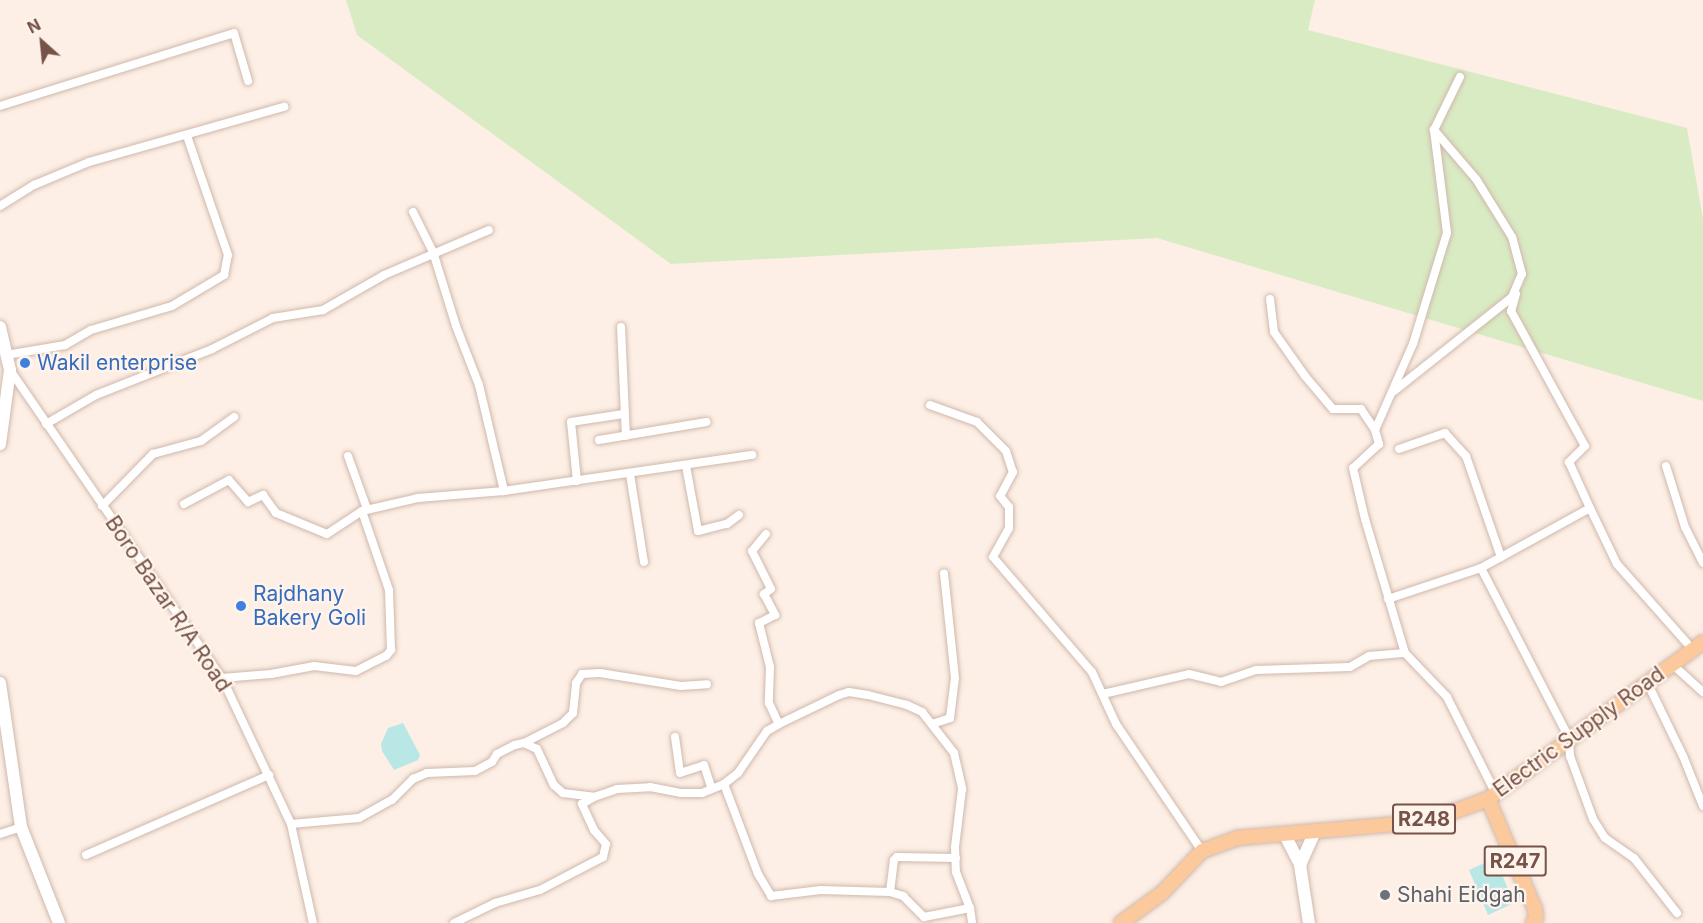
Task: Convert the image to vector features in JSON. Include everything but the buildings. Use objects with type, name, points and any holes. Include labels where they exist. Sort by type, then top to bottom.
[{"type":"main road","points":[[0,327],[10,370],[0,444]]},
{"type":"main road","name":"Electric Supply Road","points":[[1121,923],[1162,894],[1202,851],[1237,838],[1285,836],[1398,824],[1447,814],[1492,796],[1698,646]]},
{"type":"main road","points":[[0,683],[21,827],[59,923]]},
{"type":"main road","name":"R247","points":[[1492,796],[1538,921]]},
{"type":"main road","points":[[1300,865],[1314,832]]},
{"type":"main road","points":[[1285,836],[1300,865],[1309,923]]},
{"type":"street","points":[[0,106],[234,33],[248,81]]},
{"type":"street","points":[[1375,430],[1413,344],[1447,233],[1434,130],[1460,77]]},
{"type":"street","points":[[0,206],[34,184],[89,162],[188,136],[284,107]]},
{"type":"street","points":[[1434,130],[1476,179],[1512,237],[1522,274],[1511,311],[1585,446],[1569,462],[1617,564],[1698,646]]},
{"type":"street","points":[[6,355],[65,345],[91,330],[172,306],[224,275],[228,255],[188,136]]},
{"type":"street","points":[[413,212],[433,252],[456,326],[479,385],[504,491]]},
{"type":"street","points":[[46,424],[96,395],[212,349],[273,318],[323,310],[433,252],[489,230]]},
{"type":"street","points":[[1391,394],[1512,297],[1522,274]]},
{"type":"street","points":[[1270,299],[1274,332],[1305,376],[1333,409],[1361,409],[1375,430],[1379,444],[1353,468],[1405,653],[1447,697],[1492,796]]},
{"type":"street","points":[[621,327],[623,414],[626,436]]},
{"type":"street","name":"Boro Bazar R/A Road","points":[[10,370],[222,678],[291,824],[312,923]]},
{"type":"street","points":[[930,405],[977,422],[1006,451],[1013,472],[1000,496],[1009,507],[1009,528],[993,557],[1092,672],[1116,724],[1202,851]]},
{"type":"street","points":[[577,481],[571,422],[623,414]]},
{"type":"street","points":[[102,506],[153,454],[201,441],[234,417]]},
{"type":"street","points":[[599,440],[707,422]]},
{"type":"street","points":[[1400,449],[1445,433],[1466,456],[1501,556]]},
{"type":"street","points":[[686,466],[693,462],[752,455]]},
{"type":"street","points":[[222,678],[271,675],[314,666],[356,672],[391,651],[389,590],[348,456]]},
{"type":"street","points":[[184,504],[229,480],[248,502],[263,495],[276,513],[327,534],[364,510],[418,498],[504,491],[630,474],[683,463],[689,473],[698,531],[728,524],[739,515]]},
{"type":"street","points":[[1666,466],[1684,527],[1703,562]]},
{"type":"street","points":[[630,474],[644,562]]},
{"type":"street","points":[[1388,599],[1481,568],[1590,508]]},
{"type":"street","points":[[766,534],[752,551],[771,589],[764,594],[775,615],[759,623],[770,667],[769,703],[779,724]]},
{"type":"street","points":[[1481,568],[1569,738],[1570,756],[1593,819],[1605,838],[1634,858],[1677,913]]},
{"type":"street","points":[[932,724],[950,718],[955,678],[944,574]]},
{"type":"street","points":[[1103,694],[1189,674],[1221,682],[1256,670],[1350,667],[1369,656],[1405,653]]},
{"type":"street","points":[[1672,664],[1703,692]]},
{"type":"street","points":[[291,824],[359,818],[392,800],[413,779],[427,773],[475,771],[492,762],[497,754],[563,723],[573,713],[576,682],[582,674],[600,673],[681,686],[707,684]]},
{"type":"street","points":[[1647,682],[1683,756],[1703,806]]},
{"type":"street","points":[[454,923],[495,903],[540,890],[603,857],[606,844],[594,830],[582,804],[594,796],[617,789],[650,787],[681,793],[702,793],[712,789],[724,784],[738,773],[767,731],[849,692],[907,705],[922,712],[954,753],[962,789],[956,872],[970,908],[972,923]]},
{"type":"street","points":[[675,737],[680,772],[704,765],[712,789]]},
{"type":"street","points":[[524,743],[537,749],[554,785],[563,793],[594,796]]},
{"type":"street","points":[[86,855],[269,775]]},
{"type":"street","points":[[724,784],[758,874],[771,896],[821,890],[890,892],[903,896],[924,917],[970,908]]},
{"type":"street","points":[[0,834],[21,827]]},
{"type":"street","points":[[890,892],[894,860],[897,857],[956,858]]},
{"type":"green space","points":[[346,0],[1315,0],[1308,30],[1687,128],[1703,219],[1703,401],[1157,238],[671,264],[357,35]]},
{"type":"water","points":[[403,723],[420,755],[418,760],[394,770],[382,751],[381,744],[388,728]]},
{"type":"water","points":[[1495,858],[1514,903],[1488,915],[1469,870]]},
{"type":"place","name":"Wakil enterprise","points":[[25,363]]},
{"type":"place","name":"Rajdhany Bakery Goli","points":[[241,606]]},
{"type":"place","name":"Shahi Eidgah","points":[[1385,895]]}]
